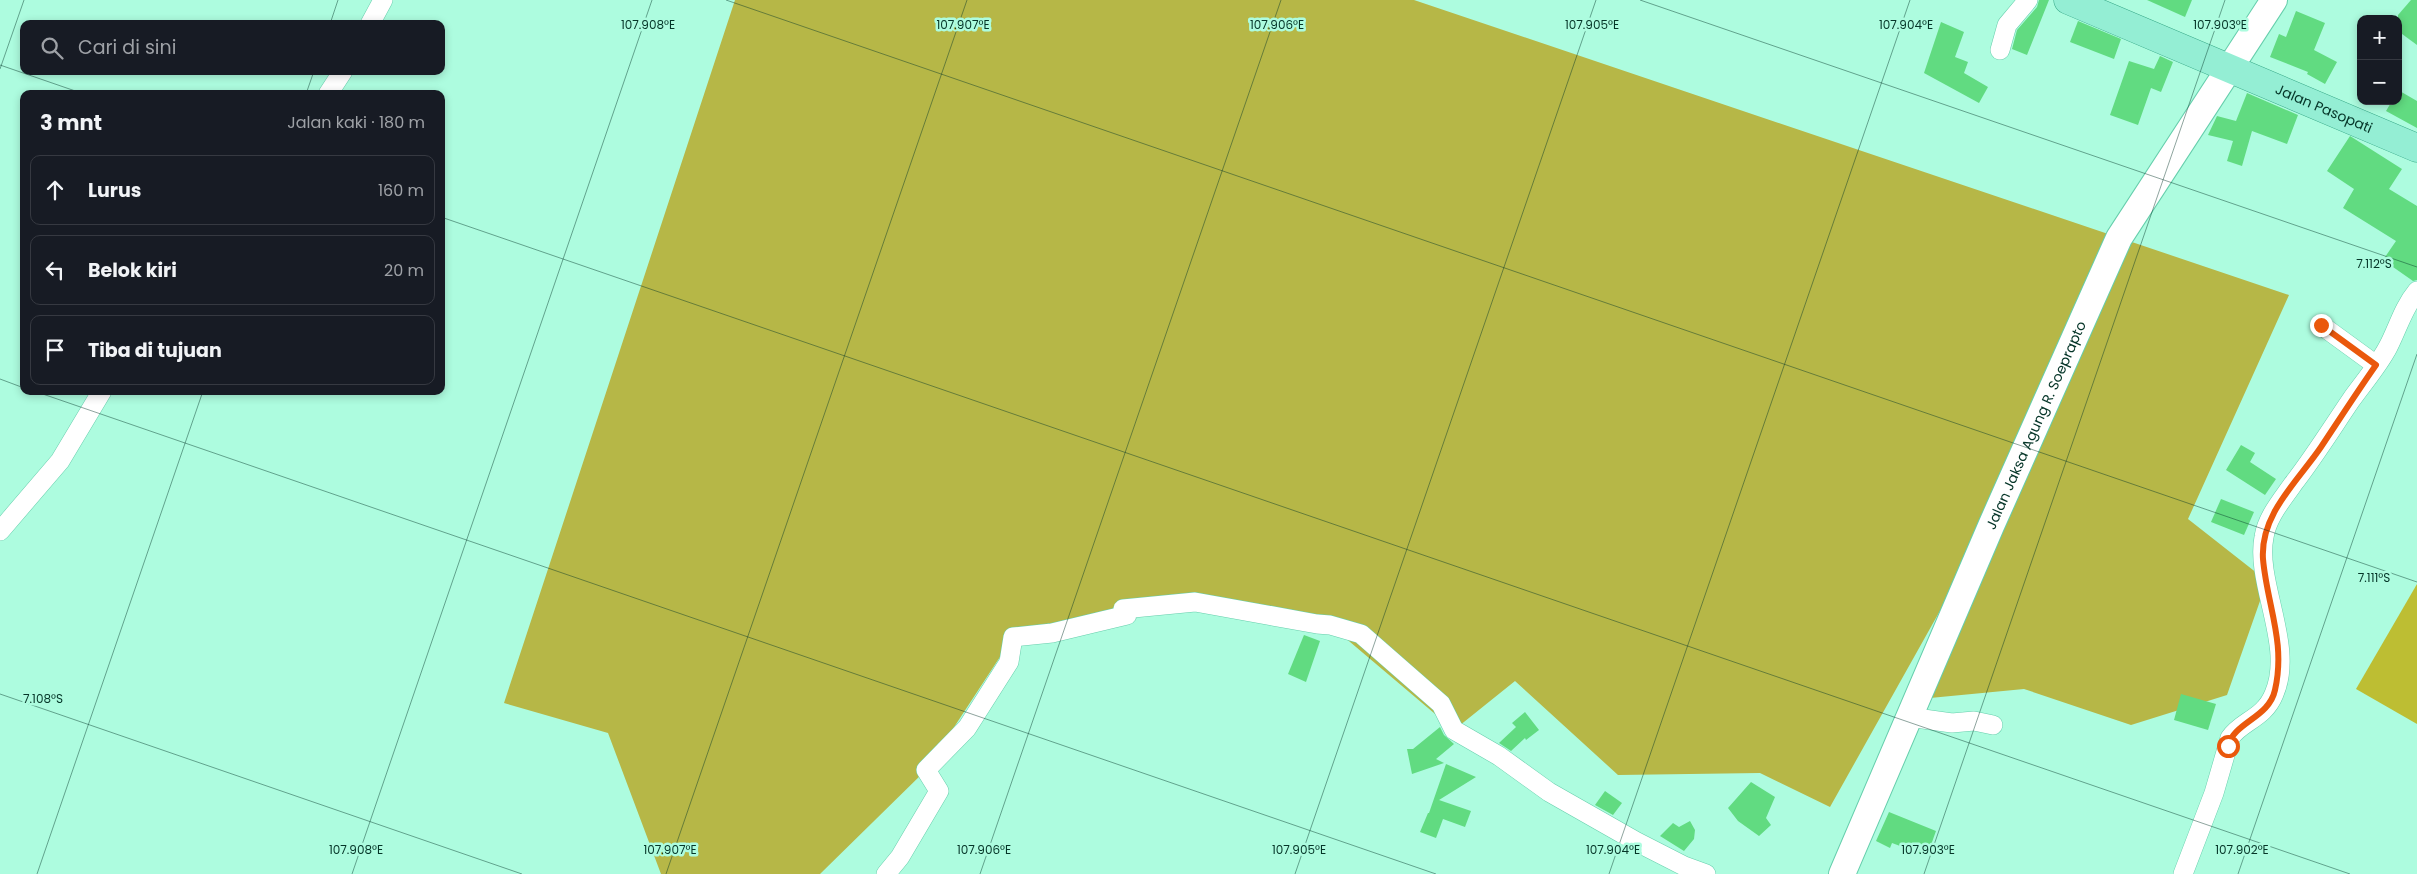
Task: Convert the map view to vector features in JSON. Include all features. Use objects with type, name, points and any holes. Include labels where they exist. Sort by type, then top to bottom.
[{"type":"main road","name":"Jalan Pasopati","points":[[2068,0],[2417,148]]},
{"type":"street","points":[[372,20],[383,0]]},
{"type":"street","points":[[2000,50],[2007,25],[2028,0]]},
{"type":"street","name":"Jalan Jaksa Agung R. Soeprapto","points":[[1842,874],[1991,526],[2119,238],[2274,0]]},
{"type":"street","points":[[331,90],[340,75]]},
{"type":"street","points":[[2183,874],[2214,793],[2230,738],[2263,712],[2275,693],[2279,672],[2279,641],[2263,559],[2264,536],[2277,506],[2320,448],[2388,348],[2406,304],[2417,291]]},
{"type":"street","points":[[2321,325],[2376,365]]},
{"type":"street","points":[[0,531],[60,460],[100,395]]},
{"type":"street","points":[[886,874],[900,858],[939,791],[926,770],[967,728],[1009,662],[1014,637],[1052,633],[1127,615],[1123,609],[1195,602],[1330,625],[1361,634],[1441,704],[1454,730],[1499,756],[1519,772],[1590,817],[1684,866],[1706,874]]},
{"type":"street","points":[[1909,717],[1952,723],[1974,721],[1993,725]]},
{"type":"shaded area","points":[[735,0],[1414,0],[2289,295],[2188,519],[2267,581],[2227,695],[2131,725],[2024,689],[1930,698],[1983,534],[1830,807],[1760,773],[1618,775],[1515,681],[1454,730],[1330,625],[1195,602],[1013,637],[926,770],[820,874],[661,874],[608,733],[504,703]]},
{"type":"shaded area","points":[[2417,584],[2417,724],[2356,689]]},
{"type":"building","points":[[2039,0],[2049,0],[2027,55],[2012,49],[2017,30],[2037,7]]},
{"type":"building","points":[[2147,0],[2192,0],[2185,17]]},
{"type":"building","points":[[2411,0],[2417,0],[2417,45],[2402,34],[2402,15],[2398,15]]},
{"type":"building","points":[[2296,11],[2325,23],[2314,50],[2337,62],[2325,84],[2307,74],[2308,72],[2270,57],[2279,34],[2286,37]]},
{"type":"building","points":[[2078,21],[2121,39],[2114,59],[2070,42]]},
{"type":"building","points":[[1941,22],[1964,32],[1955,57],[1968,62],[1964,73],[1988,87],[1979,103],[1924,73]]},
{"type":"building","points":[[2160,56],[2173,62],[2161,92],[2151,88],[2138,125],[2110,115],[2129,61],[2154,69]]},
{"type":"building","points":[[2402,92],[2417,101],[2417,128],[2386,111],[2390,105],[2402,105]]},
{"type":"building","points":[[2247,93],[2298,115],[2287,144],[2252,131],[2242,166],[2227,161],[2233,141],[2208,135],[2217,116],[2236,121]]},
{"type":"building","points":[[2350,136],[2402,169],[2389,189],[2417,206],[2417,280],[2413,281],[2383,260],[2396,241],[2343,208],[2354,189],[2327,171]]},
{"type":"building","points":[[2241,445],[2255,453],[2250,462],[2276,479],[2265,495],[2226,470]]},
{"type":"building","points":[[2221,499],[2254,512],[2244,535],[2211,522]]},
{"type":"building","points":[[1304,635],[1320,641],[1306,682],[1288,674]]},
{"type":"building","points":[[2181,694],[2216,704],[2208,730],[2174,720]]},
{"type":"building","points":[[1525,712],[1539,730],[1526,740],[1525,738],[1511,751],[1499,743],[1516,727],[1512,723]]},
{"type":"building","points":[[1440,727],[1444,735],[1454,744],[1436,759],[1444,763],[1412,774],[1407,749],[1413,749]]},
{"type":"building","points":[[1446,764],[1476,777],[1439,800],[1471,811],[1465,827],[1443,819],[1436,838],[1420,832],[1429,813]]},
{"type":"building","points":[[1751,782],[1775,797],[1766,818],[1771,825],[1759,836],[1738,821],[1728,808]]},
{"type":"building","points":[[1605,791],[1622,803],[1613,815],[1595,805]]},
{"type":"building","points":[[1889,812],[1936,831],[1927,856],[1892,843],[1890,848],[1876,841]]},
{"type":"building","points":[[1690,821],[1695,830],[1694,839],[1684,851],[1660,836],[1673,823],[1679,827]]},
{"type":"route","points":[[2228,746],[2230,738],[2234,733],[2263,712],[2275,693],[2279,672],[2279,641],[2263,559],[2264,536],[2277,506],[2320,448],[2376,365],[2321,325]]}]
